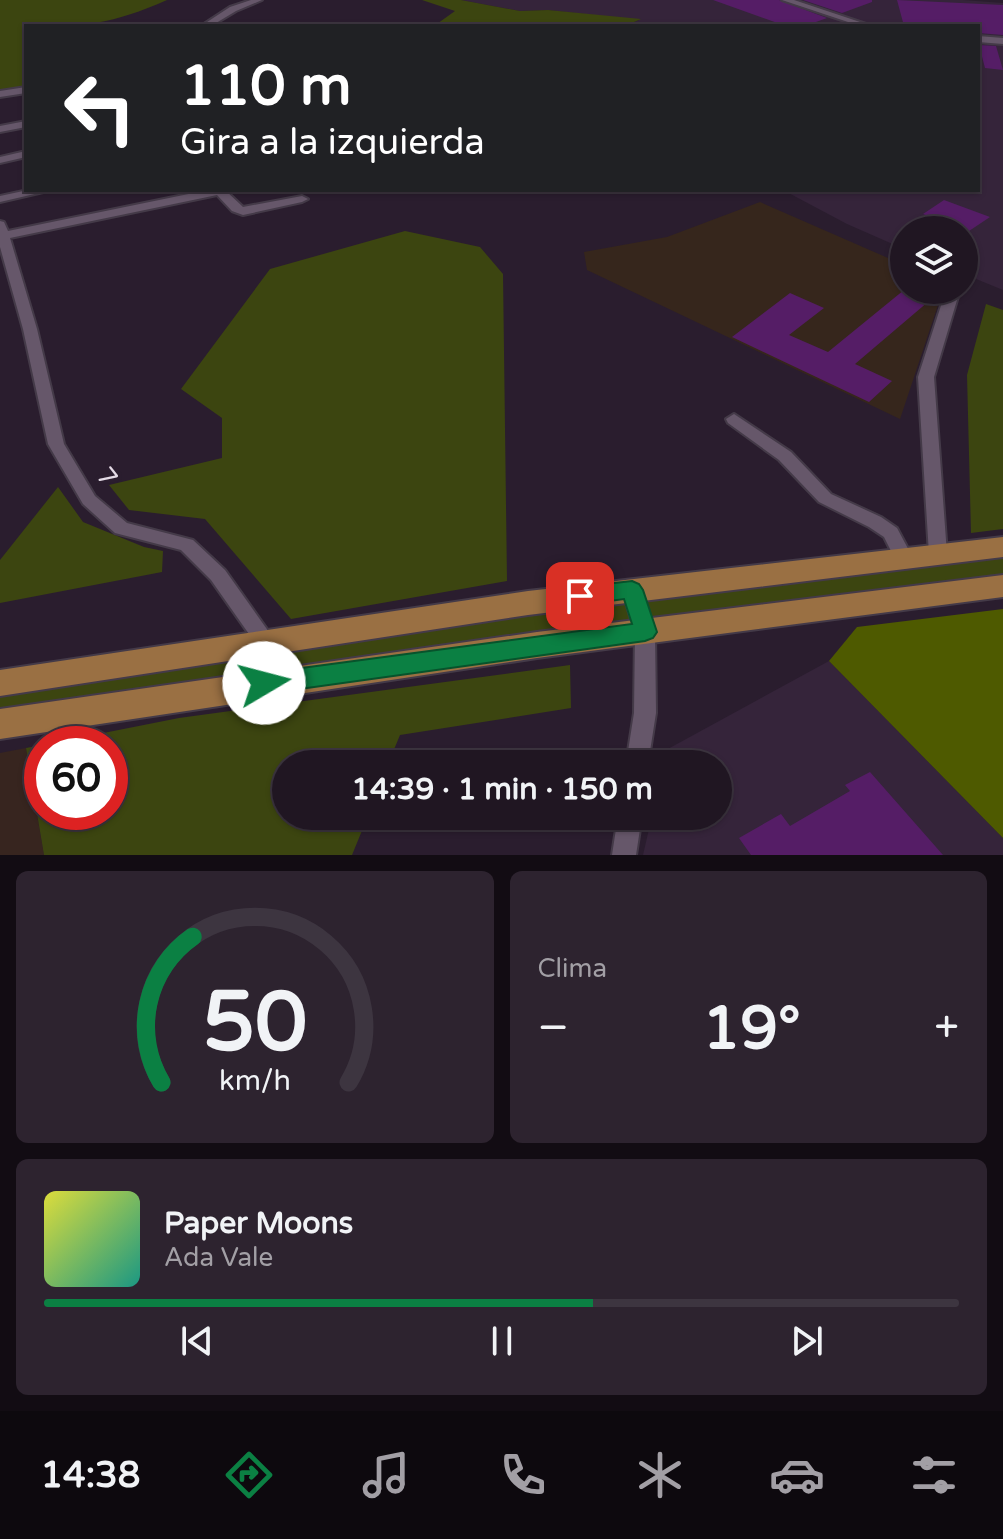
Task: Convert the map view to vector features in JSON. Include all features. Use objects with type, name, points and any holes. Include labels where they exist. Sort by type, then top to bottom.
[{"type":"main road","points":[[0,683],[632,590],[1003,547]]},
{"type":"main road","points":[[0,724],[264,683],[1003,586]]},
{"type":"street","points":[[208,24],[233,9],[258,0]]},
{"type":"street","points":[[786,0],[862,24]]},
{"type":"street","points":[[980,39],[1003,41]]},
{"type":"street","points":[[0,94],[24,90]]},
{"type":"street","points":[[0,129],[24,124]]},
{"type":"street","points":[[0,160],[24,154]]},
{"type":"street","points":[[0,199],[36,192]]},
{"type":"street","points":[[1,230],[209,192]]},
{"type":"street","points":[[222,192],[236,209],[243,211],[302,199]]},
{"type":"street","name":"7","points":[[1,230],[30,329],[56,444],[89,500],[121,528],[187,545],[218,575],[266,642]]},
{"type":"street","points":[[938,554],[926,377],[949,304]]},
{"type":"street","points":[[734,419],[785,456],[825,498],[891,533],[904,558]]},
{"type":"street","points":[[632,590],[645,632],[645,713],[639,750]]},
{"type":"street","points":[[264,683],[266,642]]},
{"type":"street","points":[[624,855],[628,830]]},
{"type":"shaded area","points":[[461,0],[963,0],[1003,3],[1003,290],[978,280],[978,216],[890,216],[890,243],[787,192],[980,192],[980,24],[630,24],[639,20],[548,10],[520,11]]},
{"type":"shaded area","points":[[760,202],[890,259],[890,304],[938,304],[900,419],[587,270],[584,252],[667,237]]},
{"type":"shaded area","points":[[829,661],[1003,838],[1003,855],[643,855],[649,830],[732,830],[732,750],[666,750]]},
{"type":"shaded area","points":[[24,748],[24,830],[40,830],[44,855],[0,855],[0,753]]},
{"type":"green space","points":[[0,0],[167,0],[130,15],[98,22],[24,24],[24,87],[0,91]]},
{"type":"green space","points":[[422,0],[461,0],[520,11],[548,10],[641,19],[630,24],[437,24],[455,11]]},
{"type":"green space","points":[[405,231],[480,247],[503,274],[507,581],[291,619],[205,519],[129,510],[109,485],[222,458],[222,418],[181,389],[270,269]]},
{"type":"green space","points":[[986,304],[1003,310],[1003,529],[971,533],[967,375]]},
{"type":"green space","points":[[58,487],[83,522],[144,547],[163,551],[162,572],[0,603],[0,560]]},
{"type":"green space","points":[[1003,557],[1003,574],[650,618],[644,599]]},
{"type":"green space","points":[[625,602],[632,621],[274,670],[275,652]]},
{"type":"green space","points":[[1003,609],[1003,838],[829,661],[857,627]]},
{"type":"green space","points":[[255,655],[255,672],[0,713],[0,694]]},
{"type":"green space","points":[[570,665],[571,708],[400,735],[394,750],[272,750],[272,830],[362,830],[352,855],[44,855],[40,830],[128,830],[128,728],[179,718]]},
{"type":"building","points":[[713,0],[779,0],[827,18],[810,24],[780,24]]},
{"type":"building","points":[[803,0],[872,0],[872,2],[842,13]]},
{"type":"building","points":[[897,0],[1003,5],[1003,35],[980,33],[980,24],[903,24]]},
{"type":"building","points":[[980,45],[996,46],[1003,70],[985,68]]},
{"type":"building","points":[[944,200],[990,217],[978,225],[978,216],[923,214]]},
{"type":"building","points":[[790,293],[824,308],[789,335],[828,352],[890,301],[890,304],[926,304],[855,364],[892,381],[869,402],[732,337]]},
{"type":"building","points":[[870,772],[943,855],[751,855],[739,838],[781,814],[790,826],[850,791],[845,785]]},
{"type":"route","points":[[264,683],[645,632],[632,590],[580,596]]}]
